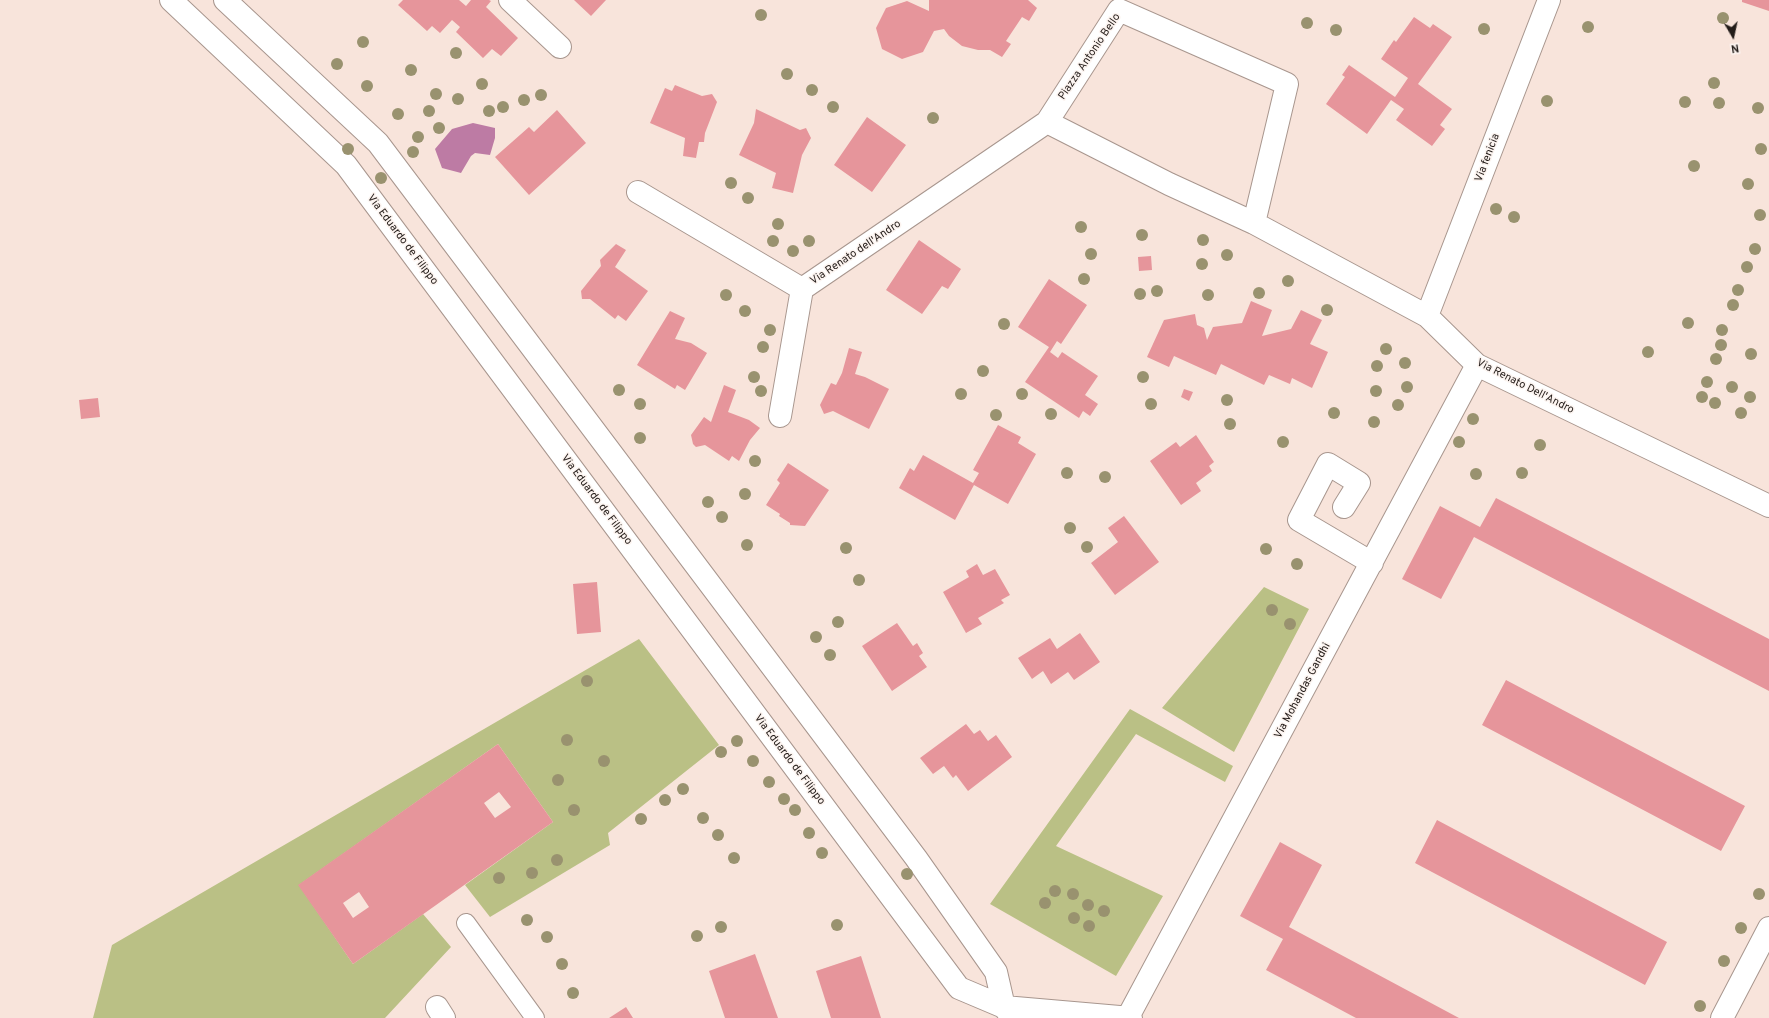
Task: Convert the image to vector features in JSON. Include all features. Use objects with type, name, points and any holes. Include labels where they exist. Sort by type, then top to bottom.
[{"type":"street","name":"Via Eduardo de Filippo","points":[[172,0],[346,165],[959,988],[1004,1014],[1130,1017]]},
{"type":"street","points":[[225,0],[378,142],[916,858],[996,972],[1004,1014]]},
{"type":"street","points":[[510,0],[560,47]]},
{"type":"street","name":"Via fenicia","points":[[1428,316],[1549,0]]},
{"type":"street","name":"Piazza Antonio Bello","points":[[1047,122],[1119,10],[1287,84],[1254,223]]},
{"type":"street","points":[[1047,122],[1169,184],[1254,223]]},
{"type":"street","name":"Via Renato dell'Andro","points":[[638,192],[802,289],[1047,122]]},
{"type":"street","name":"Via Renato Dell'Andro","points":[[1254,223],[1428,316],[1477,365],[1769,506]]},
{"type":"street","points":[[780,416],[802,289]]},
{"type":"street","name":"Via Mohandas Gandhi","points":[[1130,1017],[1477,365]]},
{"type":"street","points":[[1344,507],[1359,483],[1328,464],[1299,520],[1372,563]]},
{"type":"street","points":[[466,923],[535,1018]]},
{"type":"street","points":[[1722,1018],[1769,928]]},
{"type":"green space","points":[[1264,587],[1309,609],[1234,752],[1162,708]]},
{"type":"green space","points":[[639,639],[719,745],[608,833],[610,845],[490,917],[465,885],[553,822],[498,744],[299,885],[353,964],[423,914],[451,947],[385,1018],[93,1018],[112,945]]},
{"type":"green space","points":[[1130,709],[1233,766],[1225,782],[1136,734],[1056,846],[1163,896],[1116,976],[990,904]]},
{"type":"shaded area","points":[[473,123],[495,128],[495,138],[490,155],[475,153],[471,156],[461,173],[442,168],[435,149],[452,129]]},
{"type":"building","points":[[403,0],[459,0],[466,6],[471,0],[489,0],[491,1],[486,7],[518,38],[501,56],[492,49],[483,58],[456,32],[460,27],[452,20],[440,33],[432,26],[427,31],[398,5]]},
{"type":"building","points":[[574,0],[606,0],[591,16]]},
{"type":"building","points":[[929,0],[1028,0],[1037,8],[1029,21],[1022,17],[1006,41],[1011,44],[1002,57],[990,50],[978,50],[962,46],[949,36],[944,29],[934,31],[923,52],[902,59],[882,49],[876,28],[886,8],[907,1],[929,11]]},
{"type":"building","points":[[1742,0],[1769,0],[1769,11],[1742,2]]},
{"type":"building","points":[[1414,17],[1430,28],[1433,24],[1452,37],[1418,84],[1452,109],[1440,125],[1445,129],[1432,146],[1396,120],[1404,109],[1391,100],[1367,134],[1326,104],[1345,77],[1342,75],[1349,65],[1395,97],[1408,78],[1381,59],[1394,40],[1396,42]]},
{"type":"building","points":[[675,85],[702,96],[712,94],[717,102],[705,133],[704,142],[699,142],[696,158],[683,156],[685,138],[650,123],[665,88],[672,91]]},
{"type":"building","points":[[756,109],[800,130],[806,128],[811,138],[802,155],[793,193],[772,188],[776,173],[739,155],[754,123]]},
{"type":"building","points":[[557,110],[586,143],[529,195],[495,157],[529,127],[534,132]]},
{"type":"building","points":[[867,117],[906,145],[872,192],[834,165]]},
{"type":"building","points":[[919,240],[961,269],[948,289],[942,286],[922,314],[886,290]]},
{"type":"building","points":[[616,244],[626,250],[615,267],[648,291],[626,321],[618,315],[615,319],[590,299],[582,299],[581,291],[601,266],[600,260]]},
{"type":"building","points":[[1151,256],[1152,270],[1139,271],[1138,257]]},
{"type":"building","points":[[1049,279],[1087,305],[1061,344],[1057,341],[1050,352],[1058,358],[1062,352],[1098,376],[1085,395],[1098,404],[1090,416],[1083,411],[1079,418],[1025,382],[1049,347],[1018,327]]},
{"type":"building","points":[[1251,301],[1272,310],[1262,336],[1291,329],[1301,310],[1322,320],[1310,344],[1328,352],[1312,388],[1292,378],[1290,384],[1269,375],[1264,385],[1221,364],[1216,375],[1174,356],[1169,367],[1147,357],[1164,320],[1195,314],[1197,325],[1204,328],[1207,340],[1213,327],[1242,323]]},
{"type":"building","points":[[670,311],[685,318],[675,339],[691,343],[707,353],[685,390],[677,385],[675,389],[637,365]]},
{"type":"building","points":[[849,348],[862,352],[855,374],[865,377],[889,389],[869,429],[833,411],[824,414],[820,405],[831,383],[836,385],[842,373]]},
{"type":"building","points":[[724,385],[736,390],[728,412],[749,420],[760,428],[750,440],[739,461],[732,456],[729,461],[705,445],[696,447],[693,444],[691,435],[704,417],[711,422]]},
{"type":"building","points":[[1184,389],[1193,392],[1189,401],[1181,397]]},
{"type":"building","points":[[98,398],[100,417],[81,419],[79,400]]},
{"type":"building","points":[[998,425],[1021,437],[1018,443],[1036,454],[1008,504],[974,485],[955,520],[899,488],[910,468],[914,471],[923,455],[973,483],[979,473],[973,470]]},
{"type":"building","points":[[1196,435],[1214,462],[1209,466],[1212,471],[1196,483],[1201,491],[1181,505],[1150,461],[1176,442],[1180,447]]},
{"type":"building","points":[[788,463],[829,490],[805,526],[790,525],[790,523],[779,516],[780,514],[766,505],[780,483],[777,480]]},
{"type":"building","points":[[1496,498],[1769,639],[1769,691],[1474,537],[1441,599],[1402,579],[1440,506],[1480,527]]},
{"type":"building","points":[[1124,516],[1159,562],[1115,595],[1091,563],[1118,542],[1108,528]]},
{"type":"building","points":[[977,564],[983,575],[995,569],[1010,595],[1001,600],[1004,603],[978,618],[982,624],[966,633],[943,592],[969,577],[966,571]]},
{"type":"building","points":[[597,582],[601,632],[577,634],[573,584]]},
{"type":"building","points":[[897,623],[913,646],[917,643],[923,653],[919,656],[927,667],[892,691],[862,646]]},
{"type":"building","points":[[1080,633],[1100,662],[1074,680],[1068,672],[1051,684],[1043,671],[1032,679],[1018,658],[1050,638],[1057,649]]},
{"type":"building","points":[[1506,680],[1745,806],[1721,851],[1482,725]]},
{"type":"building","points":[[966,724],[974,734],[980,730],[988,741],[996,735],[1012,757],[968,791],[956,775],[953,778],[944,766],[933,774],[920,758]]},
{"type":"building","points":[[498,744],[553,822],[353,964],[298,885]],"holes":[[[499,792],[511,807],[495,818],[484,803]],[[359,892],[369,907],[353,918],[343,903]]]},
{"type":"building","points":[[1437,820],[1667,942],[1645,985],[1415,863]]},
{"type":"building","points":[[1280,842],[1322,865],[1289,927],[1459,1018],[1356,1018],[1266,970],[1283,939],[1240,916]]},
{"type":"building","points":[[755,954],[778,1018],[725,1018],[709,971]]},
{"type":"building","points":[[861,956],[881,1018],[831,1018],[816,971]]},
{"type":"building","points":[[626,1007],[633,1018],[609,1018]]}]
